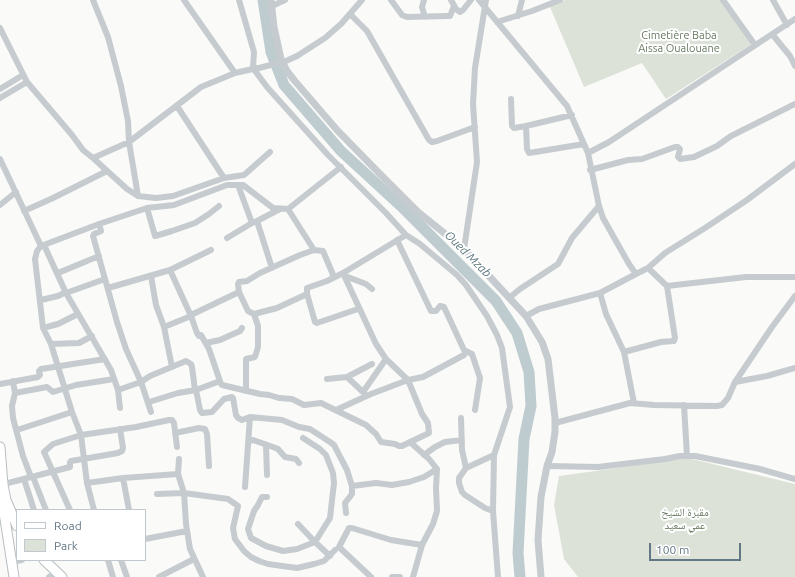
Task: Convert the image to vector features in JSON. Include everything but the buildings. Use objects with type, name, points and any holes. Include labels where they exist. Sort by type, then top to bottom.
[{"type":"main road","points":[[0,447],[1,486],[14,577]]},
{"type":"main road","points":[[1,486],[16,524]]},
{"type":"main road","points":[[45,561],[56,575]]},
{"type":"street","points":[[93,0],[108,37],[122,86],[138,196]]},
{"type":"street","points":[[184,0],[235,73]]},
{"type":"street","points":[[240,0],[254,52],[256,68],[267,87],[328,155],[406,235],[420,244],[456,274],[466,285],[487,316],[497,335],[502,348],[510,408],[494,455],[493,511],[498,577]]},
{"type":"street","points":[[285,0],[271,3],[279,53],[290,75],[337,130],[378,172],[418,212],[464,249],[526,316],[542,342],[548,359],[555,423],[552,452],[547,466],[541,497],[538,540],[541,577]]},
{"type":"street","points":[[93,158],[129,142],[201,87],[235,73],[286,61],[297,56],[332,33],[350,15],[362,0]]},
{"type":"street","points":[[391,0],[404,16],[448,16],[451,14],[453,3]]},
{"type":"street","points":[[424,0],[421,4],[425,17]]},
{"type":"street","points":[[453,3],[459,11],[462,12],[471,0]]},
{"type":"street","points":[[479,0],[485,3],[496,22],[560,96],[572,115],[588,153],[590,170],[599,206],[604,218],[636,274]]},
{"type":"street","points":[[518,16],[522,0]]},
{"type":"street","points":[[496,22],[518,16],[548,3],[560,0]]},
{"type":"street","points":[[723,0],[755,45]]},
{"type":"street","points":[[773,0],[787,24]]},
{"type":"street","points":[[464,249],[477,162],[473,104],[475,68],[485,3]]},
{"type":"street","points":[[350,15],[367,30],[429,140],[432,142],[437,141],[475,127]]},
{"type":"street","points":[[588,153],[608,142],[795,19]]},
{"type":"street","points":[[0,28],[2,37],[27,82],[83,150],[127,190],[138,196],[146,198],[173,196],[224,178],[244,175],[270,152]]},
{"type":"street","points":[[772,34],[790,56],[795,66]]},
{"type":"street","points":[[0,89],[23,75]]},
{"type":"street","points":[[0,98],[27,82]]},
{"type":"street","points":[[511,98],[513,128],[572,115]]},
{"type":"street","points":[[590,170],[628,160],[642,159],[677,147],[680,149],[679,158],[694,157],[717,146],[731,136],[795,104]]},
{"type":"street","points":[[177,106],[224,178]]},
{"type":"street","points":[[526,126],[527,149],[531,154],[584,144]]},
{"type":"street","points":[[0,159],[24,211],[58,273],[66,292],[105,359],[118,390],[120,408]]},
{"type":"street","points":[[526,316],[539,309],[600,293],[648,268],[665,253],[706,228],[747,200],[795,164]]},
{"type":"street","points":[[94,509],[87,483],[81,435],[72,412],[51,344],[43,328],[41,300],[35,259],[37,251],[43,246],[99,224],[147,208],[174,205],[227,185],[238,185],[247,188],[273,208],[288,209],[341,167]]},
{"type":"street","points":[[24,211],[107,171]]},
{"type":"street","points":[[238,185],[272,268]]},
{"type":"street","points":[[0,205],[16,192]]},
{"type":"street","points":[[147,208],[155,236],[195,222],[219,206]]},
{"type":"street","points":[[509,298],[558,264],[572,238],[599,206]]},
{"type":"street","points":[[227,238],[280,209]]},
{"type":"street","points":[[288,209],[314,250]]},
{"type":"street","points":[[99,224],[101,231],[93,235],[105,279],[126,349],[149,402],[151,412]]},
{"type":"street","points":[[358,308],[317,323],[315,322],[307,294],[307,288],[344,274],[406,235]]},
{"type":"street","points":[[397,240],[432,311],[436,311],[440,306],[444,307],[464,350],[472,354],[480,378],[475,410]]},
{"type":"street","points":[[108,288],[170,270],[211,250]]},
{"type":"street","points":[[307,294],[277,308],[254,314],[248,311],[239,292],[238,284],[239,282],[247,281],[302,254],[314,250],[321,250],[324,252],[334,277]]},
{"type":"street","points":[[58,273],[99,256]]},
{"type":"street","points":[[624,352],[661,342],[674,341],[675,338],[667,286],[648,268]]},
{"type":"street","points":[[170,270],[197,333],[199,336],[201,335],[206,343],[222,385],[260,394],[269,394],[279,398],[292,399],[304,406],[321,403],[366,425],[376,434],[381,442],[399,446],[430,432],[428,423],[422,414],[408,380],[386,359],[376,344],[358,308],[344,274]]},
{"type":"street","points":[[344,274],[366,284],[372,289]]},
{"type":"street","points":[[151,276],[156,305],[164,328],[172,367]]},
{"type":"street","points":[[667,286],[746,277],[795,277]]},
{"type":"street","points":[[41,300],[58,296],[105,279]]},
{"type":"street","points":[[164,328],[239,292]]},
{"type":"street","points":[[600,293],[606,314],[624,352],[634,403]]},
{"type":"street","points":[[555,423],[634,403],[654,405],[720,406],[725,403],[735,382],[795,296]]},
{"type":"street","points":[[43,328],[58,324],[78,314]]},
{"type":"street","points":[[246,390],[246,359],[255,357],[258,347],[258,326],[254,314]]},
{"type":"street","points":[[206,343],[220,340],[239,332],[242,328]]},
{"type":"street","points":[[51,344],[78,343],[92,336]]},
{"type":"street","points":[[336,410],[365,394],[422,377],[464,355]]},
{"type":"street","points":[[0,384],[38,377],[40,375],[40,369],[57,365],[105,359]]},
{"type":"street","points":[[365,394],[386,359]]},
{"type":"street","points":[[118,390],[141,382],[150,376],[183,362],[191,364],[200,410],[202,413],[212,412],[224,399],[232,397],[238,418],[242,420],[250,417],[286,421],[310,429],[334,445],[347,470],[352,486],[352,494],[345,504],[346,513]]},
{"type":"street","points":[[327,379],[347,377],[372,364]]},
{"type":"street","points":[[735,382],[771,375],[795,368]]},
{"type":"street","points":[[347,377],[365,394]]},
{"type":"street","points":[[15,393],[48,387],[53,392],[65,388],[114,379]]},
{"type":"street","points":[[13,381],[15,393],[12,406],[29,478],[34,509]]},
{"type":"street","points":[[149,402],[178,393],[196,390],[220,381]]},
{"type":"street","points":[[684,405],[687,456]]},
{"type":"street","points":[[17,430],[72,412]]},
{"type":"street","points":[[245,487],[250,417]]},
{"type":"street","points":[[461,418],[462,453],[466,468]]},
{"type":"street","points":[[70,509],[44,451],[53,444],[81,435],[169,420],[174,423],[177,447]]},
{"type":"street","points":[[175,433],[201,428],[205,429],[207,434],[209,466]]},
{"type":"street","points":[[1,486],[70,467],[70,461],[118,453],[122,451],[123,448],[120,429]]},
{"type":"street","points":[[267,497],[262,497],[254,511],[248,529],[251,538],[266,546],[283,551],[297,549],[315,542],[330,518],[334,483],[333,472],[326,455],[320,449],[303,438]]},
{"type":"street","points":[[249,441],[253,440],[278,449],[285,457],[296,459],[299,463]]},
{"type":"street","points":[[424,455],[434,447],[445,442],[462,440]]},
{"type":"street","points":[[410,442],[429,459],[437,469],[437,511],[433,524],[422,544],[413,577]]},
{"type":"street","points":[[266,445],[267,476]]},
{"type":"street","points":[[493,511],[485,508],[462,493],[459,478],[466,468],[494,455]]},
{"type":"street","points":[[547,466],[598,467],[695,456],[760,469],[795,478]]},
{"type":"street","points":[[180,459],[178,474],[184,493],[190,549],[203,577]]},
{"type":"street","points":[[352,486],[376,483],[390,485],[409,482],[424,477],[437,469]]},
{"type":"street","points":[[87,483],[123,478],[178,474]]},
{"type":"street","points":[[29,478],[45,509]]},
{"type":"street","points":[[123,478],[129,509]]},
{"type":"street","points":[[157,494],[184,493],[226,499],[238,506],[234,520],[233,534],[238,545],[251,557],[268,564],[297,568],[324,561],[335,550]]},
{"type":"street","points":[[298,524],[330,556]]},
{"type":"street","points":[[371,577],[339,546],[349,528],[392,540],[422,544]]},
{"type":"street","points":[[146,539],[187,531]]},
{"type":"street","points":[[159,577],[194,559]]},
{"type":"street","points":[[12,562],[17,561]]},
{"type":"street","points":[[108,561],[113,577]]},
{"type":"street","points":[[121,561],[127,577]]},
{"type":"street","points":[[392,577],[400,577]]},
{"type":"green space","name":"Cimetière Baba Aissa Oualouane","points":[[565,0],[722,0],[753,43],[666,99],[642,63],[584,87],[550,7]]},
{"type":"green space","name":"مقبرة الشيخ عمي سعيد","points":[[688,458],[795,484],[795,577],[578,577],[564,559],[554,505],[559,476]]},
{"type":"waterway","name":"Oued Mzab","points":[[263,0],[271,52],[284,85],[341,151],[403,208],[496,301],[517,333],[529,372],[531,406],[524,439],[518,553],[520,577]]}]
